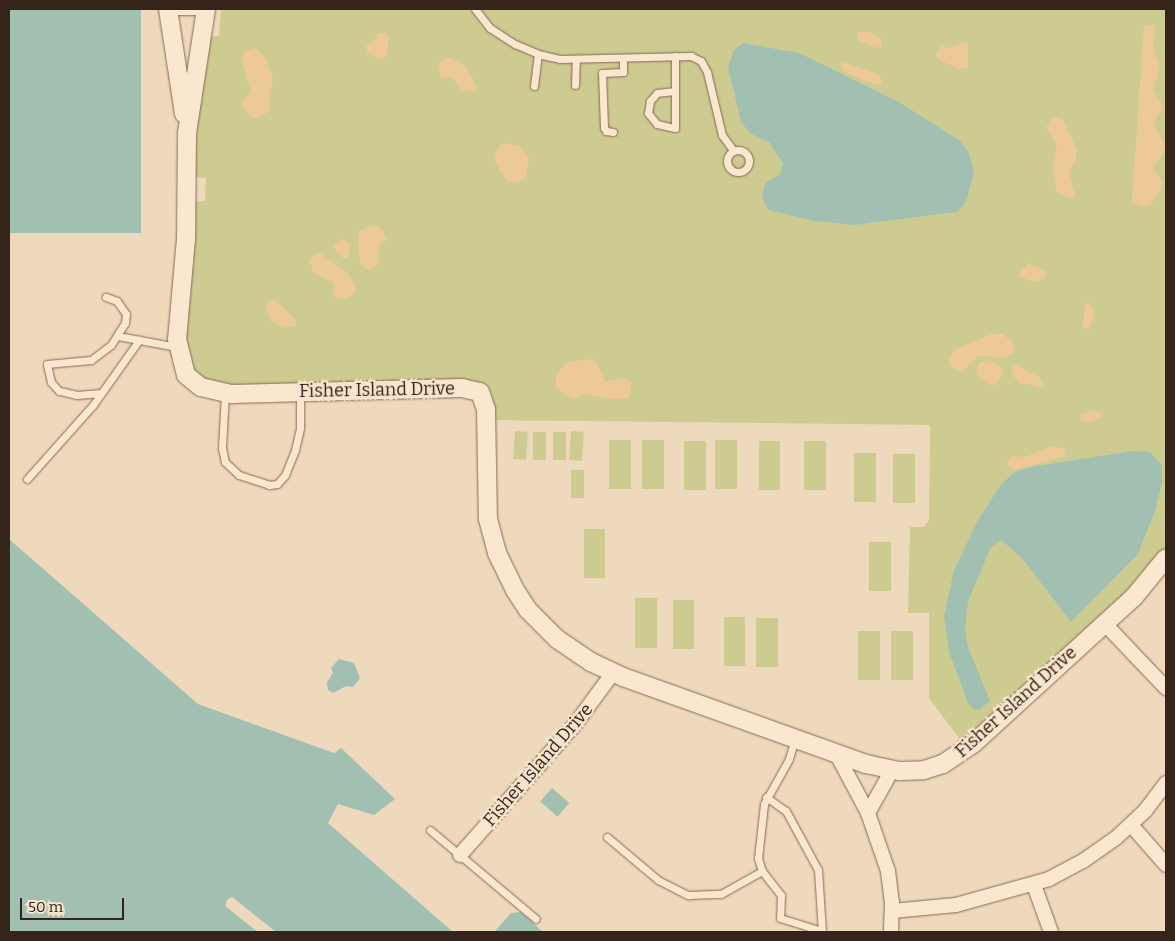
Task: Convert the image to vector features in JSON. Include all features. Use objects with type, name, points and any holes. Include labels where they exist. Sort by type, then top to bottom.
[{"type":"street","name":"Fisher Island Drive","points":[[168,10],[186,134],[186,239],[177,347],[183,369],[190,380],[209,390],[225,394],[462,388],[480,392],[486,409],[488,519],[504,570],[528,610],[557,639],[613,673],[836,753],[892,770],[924,770],[959,754],[1134,597],[1166,558]]},
{"type":"street","name":"Fisher Island Drive","points":[[186,134],[206,10]]},
{"type":"street","points":[[176,66],[198,65]]},
{"type":"street","points":[[1104,623],[1166,688]]},
{"type":"street","name":"Fisher Island Drive","points":[[460,855],[584,713],[613,673]]},
{"type":"street","points":[[836,753],[868,813],[888,871],[892,911],[891,932]]},
{"type":"street","points":[[868,813],[892,770]]},
{"type":"street","points":[[892,911],[956,905],[1034,885],[1083,861],[1131,825],[1166,783]]},
{"type":"street","points":[[1131,825],[1166,865]]},
{"type":"street","points":[[1034,885],[1051,932]]},
{"type":"lane","points":[[475,9],[490,28],[515,44],[538,54],[576,58],[692,56],[701,61],[707,72],[722,135],[733,150]]},
{"type":"lane","points":[[168,10],[206,10]]},
{"type":"lane","points":[[534,86],[538,54]]},
{"type":"lane","points":[[675,56],[675,91],[675,128],[657,124],[648,113],[650,101],[657,93],[675,91]]},
{"type":"lane","points":[[575,85],[576,58]]},
{"type":"lane","points":[[613,132],[606,131],[604,127],[602,72],[623,72],[623,58]]},
{"type":"lane","points":[[101,393],[77,395],[59,391],[48,377],[47,364],[91,360],[118,336],[126,314],[117,301],[106,297]]},
{"type":"lane","points":[[118,336],[177,347]]},
{"type":"lane","points":[[27,479],[101,393],[139,340]]},
{"type":"lane","points":[[225,394],[222,448],[225,462],[239,475],[269,485],[277,484],[286,475],[296,450],[300,423],[300,391]]},
{"type":"lane","points":[[766,797],[786,811],[818,870],[822,932],[780,918],[781,895],[762,871],[758,842],[766,797],[789,759],[795,739]]},
{"type":"lane","points":[[430,830],[536,919]]},
{"type":"lane","points":[[607,837],[658,880],[688,895],[720,894],[762,871]]},
{"type":"shaded area","points":[[9,9],[141,9],[141,233],[9,233]]},
{"type":"shaded area","points":[[221,9],[1166,9],[1166,550],[1139,585],[964,745],[929,698],[929,613],[908,613],[910,527],[924,527],[929,519],[930,425],[494,420],[492,395],[488,386],[477,382],[248,389],[210,385],[189,367],[183,346],[193,202],[205,201],[206,178],[193,176],[193,125],[207,37],[219,36]]},
{"type":"shaded area","points":[[743,43],[799,53],[897,101],[959,140],[969,153],[974,172],[966,202],[957,212],[855,225],[814,221],[768,210],[762,197],[763,190],[766,183],[780,174],[783,164],[769,142],[751,134],[741,122],[728,67],[734,50]]},
{"type":"shaded area","points":[[515,431],[528,432],[526,460],[513,459]]},
{"type":"shaded area","points":[[571,431],[584,432],[582,461],[569,460]]},
{"type":"shaded area","points":[[533,432],[546,432],[546,460],[533,460]]},
{"type":"shaded area","points":[[553,432],[566,432],[566,460],[553,460]]},
{"type":"shaded area","points":[[609,440],[631,440],[631,489],[609,489]]},
{"type":"shaded area","points":[[642,440],[664,440],[664,489],[642,489]]},
{"type":"shaded area","points":[[715,440],[737,440],[737,489],[715,489]]},
{"type":"shaded area","points":[[684,441],[706,441],[706,490],[684,490]]},
{"type":"shaded area","points":[[759,441],[780,441],[780,490],[759,490]]},
{"type":"shaded area","points":[[804,441],[826,441],[826,490],[804,490]]},
{"type":"shaded area","points":[[1133,451],[1150,452],[1162,466],[1162,483],[1155,511],[1138,554],[1071,622],[1022,558],[1001,540],[991,547],[968,601],[965,630],[968,647],[990,701],[979,710],[974,710],[968,703],[949,652],[944,616],[954,570],[978,520],[1000,486],[1013,473],[1030,467]]},
{"type":"shaded area","points":[[854,453],[876,453],[876,502],[854,502]]},
{"type":"shaded area","points":[[893,454],[915,454],[915,503],[893,503]]},
{"type":"shaded area","points":[[571,470],[584,470],[584,498],[571,498]]},
{"type":"shaded area","points":[[584,529],[605,529],[605,578],[584,578]]},
{"type":"shaded area","points":[[9,539],[198,704],[334,753],[341,748],[395,799],[374,815],[338,804],[328,823],[453,932],[9,932]]},
{"type":"shaded area","points":[[869,542],[891,542],[891,591],[869,591]]},
{"type":"shaded area","points":[[635,598],[657,598],[657,648],[635,648]]},
{"type":"shaded area","points":[[673,600],[694,600],[694,649],[673,649]]},
{"type":"shaded area","points":[[724,617],[745,617],[745,666],[724,666]]},
{"type":"shaded area","points":[[756,618],[778,618],[778,667],[756,667]]},
{"type":"shaded area","points":[[858,631],[880,631],[880,680],[858,680]]},
{"type":"shaded area","points":[[891,631],[913,631],[913,680],[891,680]]},
{"type":"shaded area","points":[[339,659],[354,663],[360,678],[353,687],[346,686],[333,693],[328,690],[327,682],[333,673],[331,668]]},
{"type":"shaded area","points":[[552,788],[569,803],[558,817],[540,802]]},
{"type":"shaded area","points":[[521,912],[543,932],[494,932],[511,913]]},
{"type":"sand","points":[[1144,25],[1154,25],[1153,45],[1160,67],[1153,91],[1163,107],[1154,121],[1155,127],[1166,147],[1153,168],[1162,182],[1161,189],[1151,204],[1144,207],[1132,202]]},
{"type":"sand","points":[[857,32],[868,32],[881,38],[881,47],[876,48],[858,40]]},
{"type":"sand","points":[[378,33],[386,33],[389,38],[387,55],[380,59],[368,54],[366,46],[375,40]]},
{"type":"sand","points":[[964,42],[968,44],[968,67],[960,69],[939,60],[936,54],[941,46],[949,48]]},
{"type":"sand","points":[[255,48],[265,57],[273,79],[269,95],[270,111],[256,118],[249,116],[241,103],[251,92],[241,59],[245,51]]},
{"type":"sand","points":[[451,58],[466,67],[477,88],[471,92],[462,90],[453,78],[441,77],[438,65],[443,60]]},
{"type":"sand","points":[[841,62],[879,74],[882,83],[874,85],[842,70]]},
{"type":"sand","points":[[1052,117],[1063,120],[1077,150],[1076,160],[1069,172],[1075,195],[1072,199],[1057,192],[1053,168],[1057,146],[1046,128]]},
{"type":"sand","points":[[505,143],[520,146],[529,158],[526,178],[518,182],[508,183],[496,164],[495,154],[499,146]]},
{"type":"sand","points":[[371,226],[379,226],[387,238],[379,247],[378,265],[372,269],[365,269],[360,262],[359,231]]},
{"type":"sand","points":[[341,239],[349,243],[349,258],[343,258],[333,247]]},
{"type":"sand","points":[[320,253],[347,272],[354,284],[356,292],[353,295],[338,300],[334,297],[333,282],[314,273],[309,261],[313,255]]},
{"type":"sand","points":[[1028,263],[1047,272],[1045,278],[1034,282],[1018,276]]},
{"type":"sand","points":[[275,300],[296,320],[296,326],[284,328],[271,320],[266,308],[269,301]]},
{"type":"sand","points":[[1085,303],[1090,304],[1095,315],[1088,330],[1083,327]]},
{"type":"sand","points":[[992,334],[1002,334],[1012,341],[1015,348],[1013,353],[1005,357],[978,356],[962,372],[951,367],[949,359],[954,350]]},
{"type":"sand","points":[[595,360],[605,382],[622,378],[632,382],[629,398],[609,399],[587,394],[573,399],[556,387],[556,376],[567,362]]},
{"type":"sand","points":[[986,360],[995,362],[1004,371],[996,385],[990,385],[976,374],[978,364]]},
{"type":"sand","points":[[1015,365],[1041,378],[1043,386],[1038,388],[1030,384],[1019,384],[1011,372]]},
{"type":"sand","points":[[1094,410],[1102,413],[1101,418],[1087,423],[1080,420],[1081,414]]},
{"type":"sand","points":[[1052,446],[1065,449],[1066,456],[1014,470],[1007,465],[1011,456],[1025,457]]},
{"type":"pier","points":[[232,897],[276,932],[258,932],[225,906],[227,900]]}]
